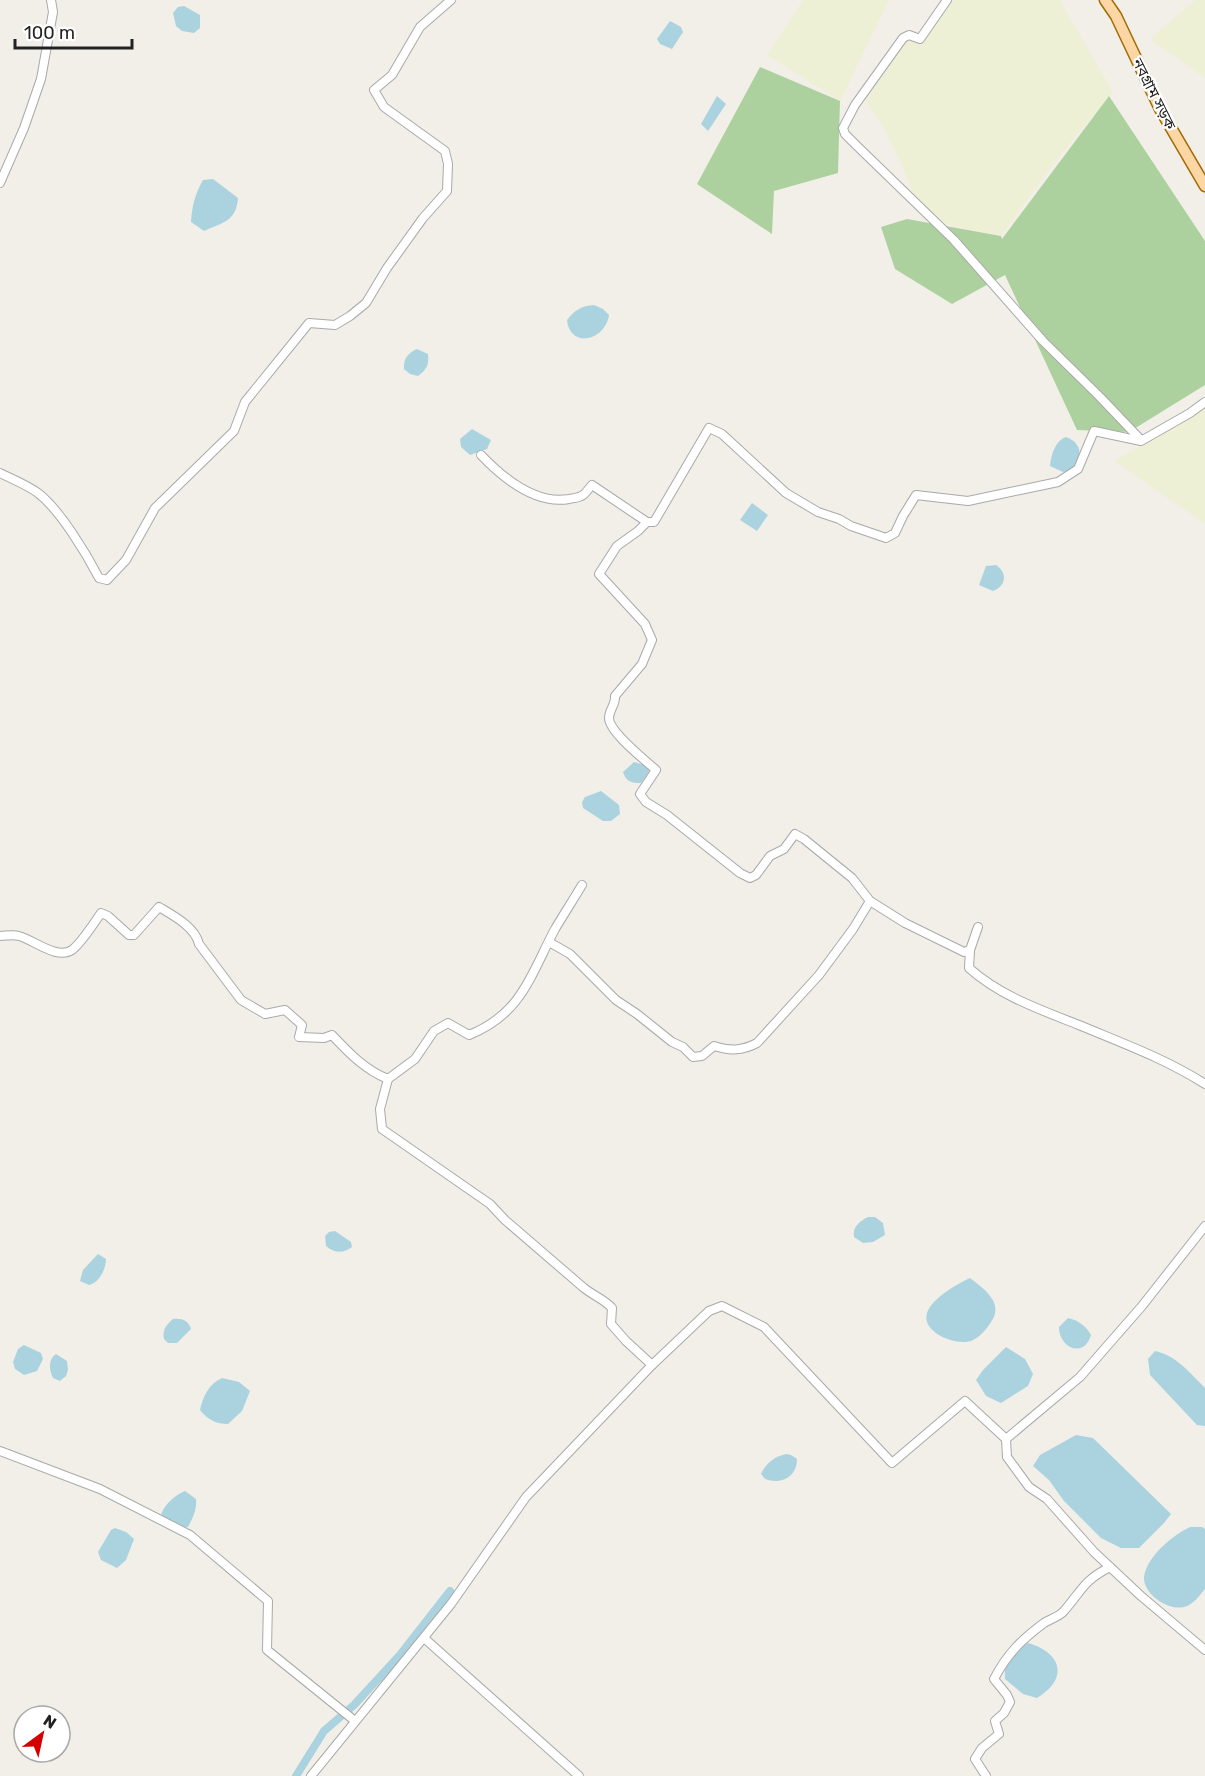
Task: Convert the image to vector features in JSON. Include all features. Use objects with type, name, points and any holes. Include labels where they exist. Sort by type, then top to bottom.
[{"type":"main road","name":"নবগ্রাম সড়ক","points":[[1105,0],[1116,16],[1160,110],[1205,186]]},
{"type":"street","points":[[0,183],[24,128],[41,79],[53,12],[51,0]]},
{"type":"street","points":[[0,473],[37,493],[51,505],[99,578],[106,580],[126,560],[155,508],[234,431],[245,402],[309,323],[335,325],[366,303],[387,268],[423,218],[447,191],[448,164],[445,151],[384,107],[374,90],[392,75],[420,27],[451,0]]},
{"type":"street","points":[[947,0],[920,39],[909,35],[903,38],[855,105],[843,128],[856,145],[954,240],[1043,341],[1141,441]]},
{"type":"street","points":[[481,455],[496,470],[527,492],[544,498],[565,500],[582,496],[592,485],[647,522],[654,522],[709,428],[722,434],[786,493],[818,512],[886,538],[895,533],[916,495],[968,501],[1058,482],[1078,469],[1094,431],[1141,441],[1190,414],[1205,402]]},
{"type":"street","points":[[647,522],[617,546],[599,574],[645,624],[652,640],[642,664],[615,696],[616,703],[609,717],[611,728],[656,770],[640,794],[646,802],[667,815],[740,873],[750,878],[756,875],[770,856],[784,849],[795,834],[852,878],[870,902],[905,923],[964,952],[970,950]]},
{"type":"street","points":[[582,885],[549,942],[527,987],[516,1002],[491,1024],[469,1035],[448,1023],[434,1031],[416,1059],[388,1079],[380,1109],[382,1130],[490,1204],[505,1220],[584,1288],[593,1295],[606,1300],[612,1308],[611,1324],[652,1365]]},
{"type":"street","points":[[549,942],[570,954],[616,1000],[672,1042],[693,1057],[702,1056],[714,1046],[730,1050],[746,1049],[757,1043],[819,975],[870,902]]},
{"type":"street","points":[[0,936],[16,934],[64,954],[78,944],[101,913],[108,916],[129,935],[134,935],[159,907],[183,922],[197,936],[199,944],[241,1000],[265,1014],[285,1010],[302,1025],[299,1037],[324,1038],[332,1035],[359,1062],[377,1075],[388,1079]]},
{"type":"street","points":[[978,927],[970,950],[969,968],[983,981],[1032,1007],[1176,1066],[1205,1084]]},
{"type":"street","points":[[1006,1439],[1080,1377],[1142,1306],[1205,1226]]},
{"type":"street","points":[[310,1776],[353,1718],[451,1604],[526,1497],[652,1365],[709,1311],[722,1306],[764,1327],[892,1463],[965,1401],[1006,1439],[1007,1457],[1029,1487],[1047,1499],[1110,1567],[1205,1650]]},
{"type":"street","points":[[0,1451],[100,1489],[190,1535],[268,1601],[267,1650],[353,1718]]},
{"type":"street","points":[[986,1776],[975,1760],[982,1748],[999,1734],[995,1721],[1004,1713],[1010,1702],[1008,1695],[994,1679],[1013,1648],[1043,1624],[1064,1612],[1088,1580],[1110,1567]]},
{"type":"street","points":[[424,1638],[579,1776]]},
{"type":"green space","points":[[803,0],[889,0],[840,101],[767,55]]},
{"type":"green space","points":[[946,0],[1060,0],[1113,92],[1059,157],[1001,236],[923,220],[903,168],[883,127],[863,98],[902,43],[913,39]]},
{"type":"green space","points":[[1195,0],[1205,0],[1205,78],[1150,39]]},
{"type":"green space","points":[[760,67],[840,101],[838,173],[774,191],[772,234],[697,184]]},
{"type":"green space","points":[[1109,96],[1205,241],[1205,385],[1129,432],[1077,430],[1005,275],[952,304],[895,269],[881,227],[907,219],[1001,236],[1002,239]]},
{"type":"green space","points":[[1205,407],[1205,524],[1114,461]]},
{"type":"water","points":[[184,6],[200,15],[200,28],[194,33],[182,31],[176,26],[173,13],[178,7]]},
{"type":"water","points":[[670,21],[681,27],[683,32],[672,49],[660,44],[657,39]]},
{"type":"water","points":[[717,96],[726,104],[708,131],[701,124]]},
{"type":"water","points":[[213,179],[238,198],[237,206],[231,217],[204,231],[191,222],[192,211],[203,180]]},
{"type":"water","points":[[594,305],[609,315],[606,324],[595,336],[581,338],[574,335],[567,320],[579,309]]},
{"type":"water","points":[[417,349],[428,354],[428,364],[418,376],[404,369],[407,357]]},
{"type":"water","points":[[472,429],[491,440],[487,449],[470,455],[461,447],[460,439]]},
{"type":"water","points":[[1066,437],[1076,443],[1080,452],[1072,471],[1063,472],[1050,466],[1056,445]]},
{"type":"water","points":[[752,503],[768,515],[757,531],[740,520]]},
{"type":"water","points":[[996,565],[1004,575],[1001,586],[993,591],[979,585],[986,566]]},
{"type":"water","points":[[634,762],[648,766],[649,772],[641,783],[630,781],[623,772]]},
{"type":"water","points":[[601,791],[619,805],[620,814],[611,821],[603,821],[583,808],[582,802],[585,797]]},
{"type":"water","points":[[868,1217],[875,1217],[883,1223],[885,1235],[873,1242],[863,1243],[854,1237],[854,1230]]},
{"type":"water","points":[[335,1231],[351,1242],[352,1247],[339,1252],[326,1246],[325,1236]]},
{"type":"water","points":[[98,1254],[106,1259],[101,1275],[93,1284],[89,1285],[80,1281],[83,1270]]},
{"type":"water","points":[[970,1278],[981,1286],[994,1302],[995,1315],[989,1325],[980,1336],[964,1342],[948,1339],[934,1332],[927,1320],[930,1307],[939,1297]]},
{"type":"water","points":[[1068,1318],[1081,1324],[1091,1335],[1083,1347],[1072,1348],[1063,1340],[1059,1327]]},
{"type":"water","points":[[173,1319],[184,1320],[191,1329],[177,1343],[168,1343],[164,1339],[164,1330]]},
{"type":"water","points":[[24,1345],[41,1353],[43,1359],[37,1371],[24,1375],[15,1369],[13,1362],[18,1349]]},
{"type":"water","points":[[1006,1347],[1025,1359],[1033,1374],[1028,1386],[1001,1403],[986,1396],[976,1380]]},
{"type":"water","points":[[1155,1351],[1170,1356],[1205,1388],[1205,1426],[1197,1425],[1150,1375],[1148,1359]]},
{"type":"water","points":[[56,1354],[67,1361],[66,1376],[60,1381],[53,1378],[50,1368],[50,1362]]},
{"type":"water","points":[[222,1378],[239,1382],[250,1391],[242,1411],[228,1424],[212,1421],[200,1410],[207,1391]]},
{"type":"water","points":[[1076,1435],[1093,1438],[1171,1514],[1139,1548],[1121,1548],[1101,1538],[1064,1501],[1049,1480],[1033,1466],[1040,1455]]},
{"type":"water","points":[[786,1454],[797,1459],[791,1475],[777,1481],[765,1479],[761,1474],[765,1467],[774,1459]]},
{"type":"water","points":[[185,1491],[196,1499],[194,1513],[188,1527],[173,1523],[161,1514],[171,1500]]},
{"type":"water","points":[[1190,1527],[1205,1529],[1205,1589],[1196,1600],[1187,1606],[1178,1608],[1164,1604],[1152,1595],[1144,1577],[1155,1554],[1176,1535]]},
{"type":"water","points":[[115,1528],[126,1532],[134,1539],[126,1560],[117,1568],[101,1560],[98,1552],[111,1530]]},
{"type":"water","points":[[1028,1643],[1048,1653],[1057,1667],[1054,1682],[1037,1698],[1023,1694],[1005,1679],[1008,1662]]},
{"type":"waterway","points":[[296,1776],[324,1731],[354,1705],[400,1655],[450,1591]]}]
